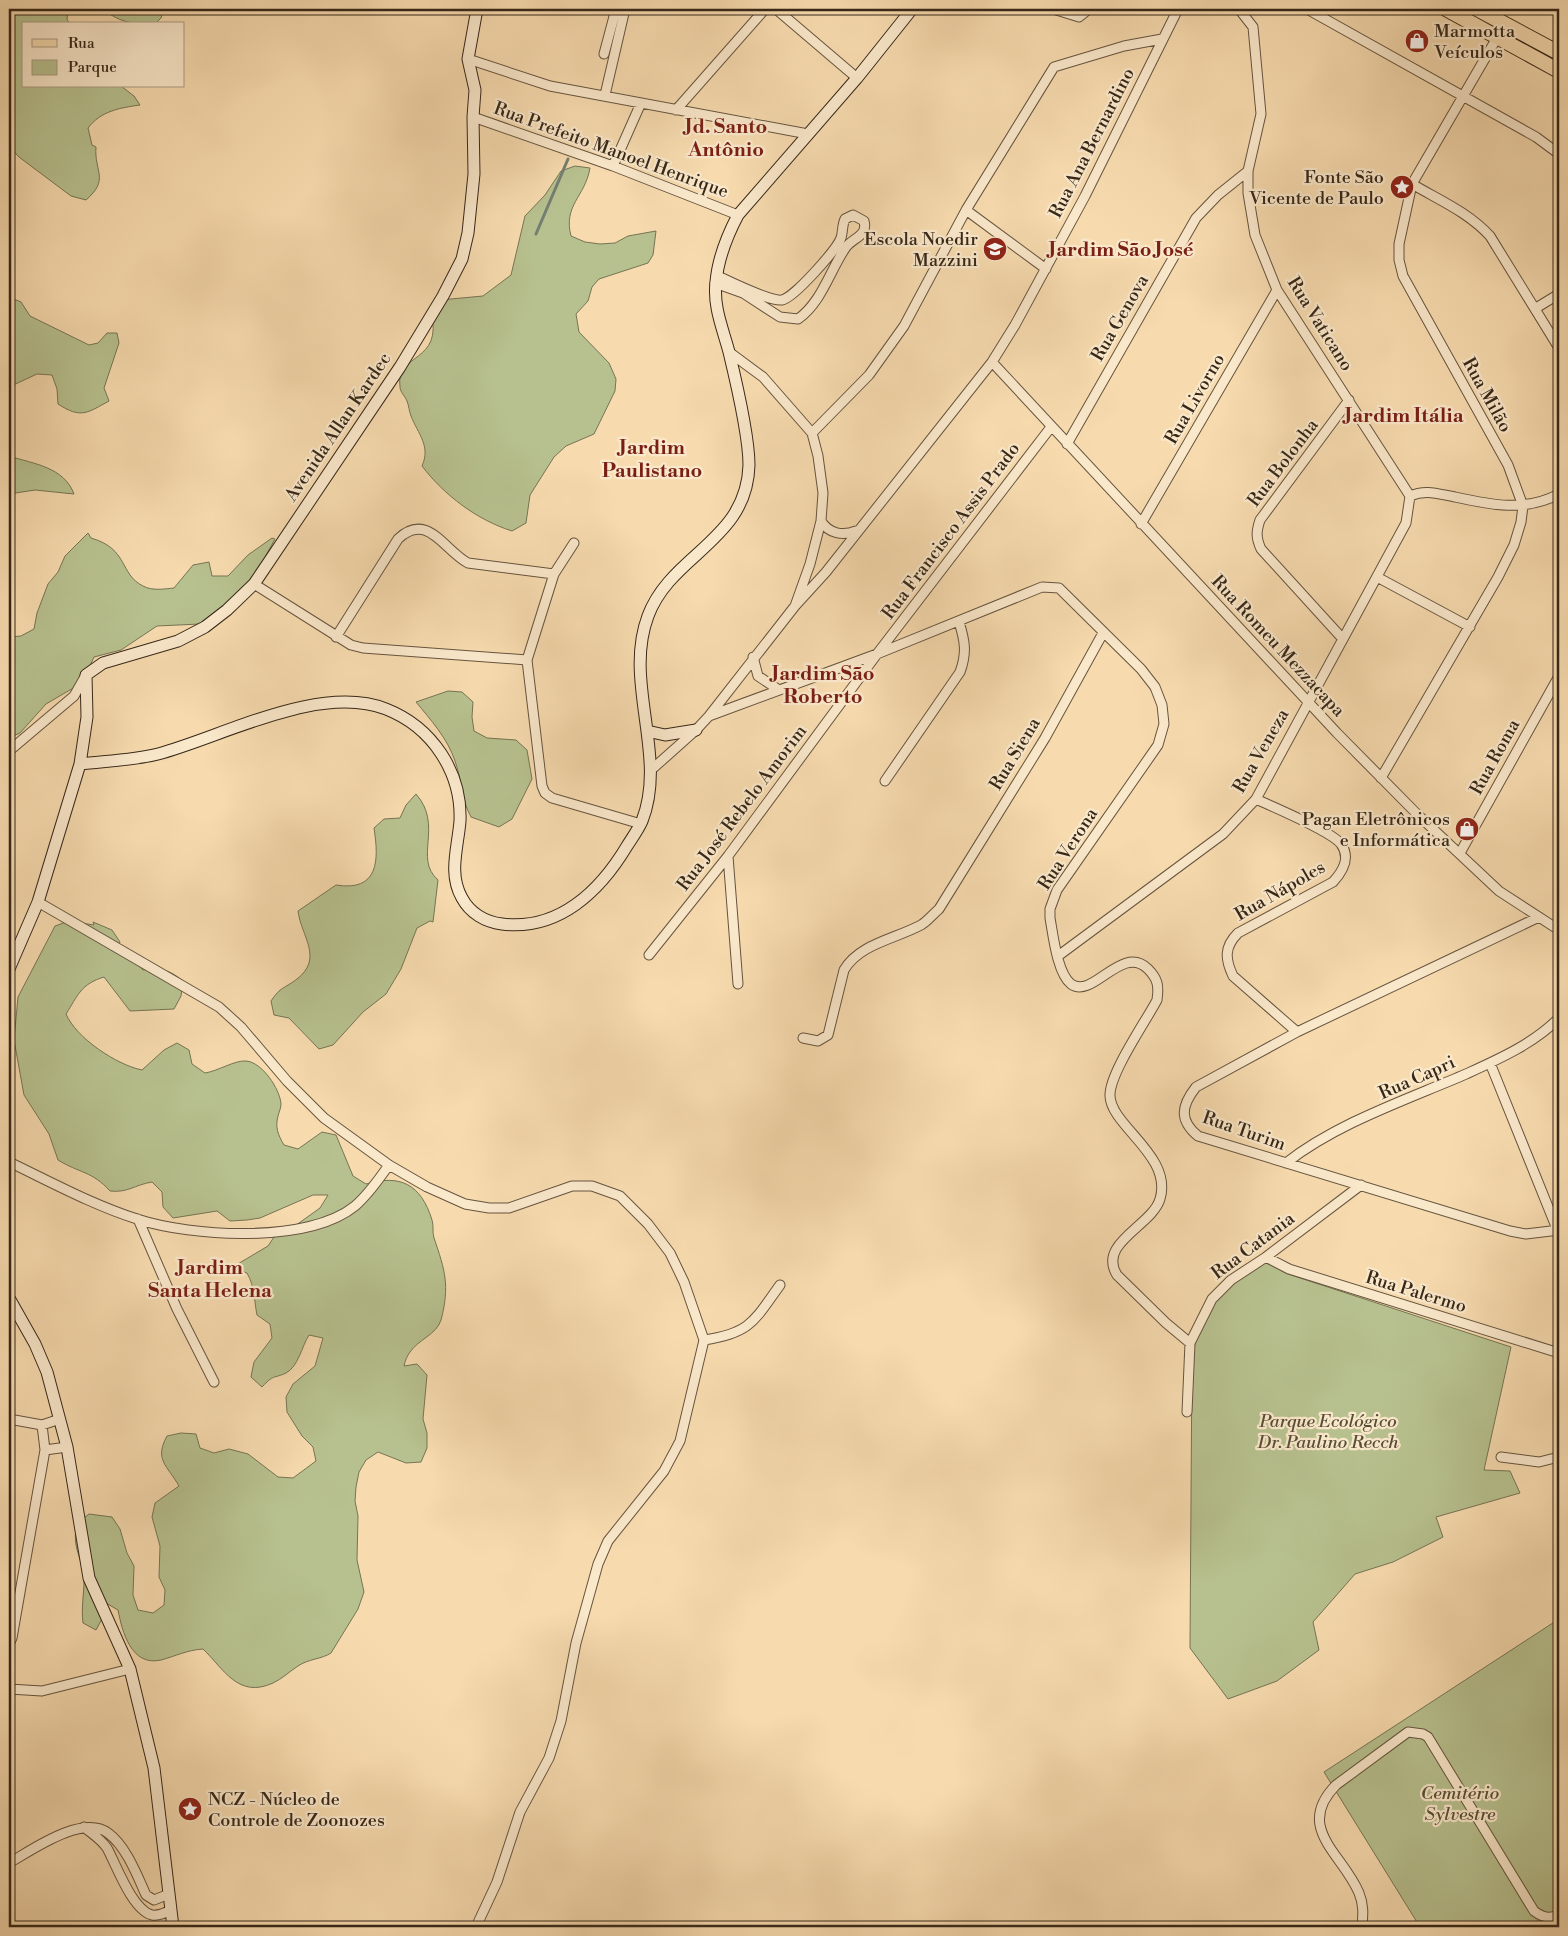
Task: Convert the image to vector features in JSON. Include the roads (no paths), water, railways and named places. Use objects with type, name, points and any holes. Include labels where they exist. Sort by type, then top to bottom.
[{"type":"main road","points":[[1446,9],[1559,53]]},
{"type":"main road","points":[[1477,9],[1502,30],[1559,71]]},
{"type":"street","points":[[476,9],[468,59],[550,86],[808,134]]},
{"type":"street","points":[[604,54],[616,9]]},
{"type":"street","points":[[605,95],[625,9]]},
{"type":"street","points":[[676,110],[765,9]]},
{"type":"street","points":[[776,9],[857,78]]},
{"type":"street","points":[[80,764],[155,754],[300,708],[332,702],[359,702],[383,708],[406,718],[425,734],[441,753],[456,781],[460,818],[454,866],[456,886],[463,901],[475,914],[492,923],[516,926],[544,922],[575,907],[613,870],[641,824],[648,800],[650,771],[641,679],[642,643],[647,618],[656,599],[670,580],[722,533],[734,516],[746,488],[749,464],[729,352],[719,321],[716,279],[726,238],[738,215],[857,78],[912,9]]},
{"type":"street","points":[[1053,9],[1079,17],[1089,9]]},
{"type":"street","name":"Rua Ana Bernardino","points":[[794,606],[826,572],[992,362],[1046,270],[1085,196],[1178,9]]},
{"type":"street","name":"Rua Vaticano","points":[[1239,9],[1253,27],[1261,114],[1248,171],[1248,193],[1255,235],[1277,290],[1410,496]]},
{"type":"street","points":[[1307,9],[1465,96],[1536,137],[1559,154]]},
{"type":"street","name":"Rua Milão","points":[[1502,30],[1412,184],[1399,244],[1399,260],[1403,276],[1508,465],[1523,506]]},
{"type":"street","points":[[812,433],[869,375],[904,326],[966,210],[1054,67],[1124,46],[1162,39]]},
{"type":"street","name":"Avenida Allan Kardec","points":[[86,674],[103,663],[178,641],[205,628],[254,584],[400,367],[443,296],[462,259],[468,233],[474,174],[473,117],[475,90],[468,59]]},
{"type":"street","points":[[613,166],[641,103]]},
{"type":"street","name":"Rua Prefeito Manoel Henrique","points":[[473,117],[613,166],[738,215]]},
{"type":"street","name":"Rua Genova","points":[[1067,444],[1196,218],[1218,195],[1248,171]]},
{"type":"street","points":[[1412,184],[1478,223],[1490,236],[1559,348]]},
{"type":"street","points":[[966,210],[1046,270]]},
{"type":"street","points":[[716,279],[743,293],[780,317],[798,319],[806,313],[847,246],[863,234],[866,228],[864,221],[853,215],[845,219],[841,238],[813,274],[796,291],[782,300],[779,308],[780,317]]},
{"type":"street","points":[[716,279],[769,298],[782,300]]},
{"type":"street","name":"Rua Livorno","points":[[1141,524],[1277,290]]},
{"type":"street","points":[[1536,308],[1559,294]]},
{"type":"street","points":[[650,771],[696,730],[794,606],[810,564],[821,521],[823,493],[818,456],[812,433],[763,377],[729,352]]},
{"type":"street","name":"Rua Romeu Mezzacapa","points":[[992,362],[1141,524],[1381,778],[1499,891],[1559,930]]},
{"type":"street","name":"Rua Bolonha","points":[[1342,638],[1261,549],[1256,531],[1260,520],[1349,400]]},
{"type":"street","name":"Rua Francisco Assis Prado","points":[[877,654],[1051,427]]},
{"type":"street","points":[[1410,496],[1424,491],[1489,504],[1523,506],[1548,500],[1559,494]]},
{"type":"street","name":"Rua Veneza","points":[[1058,956],[1223,834],[1256,799],[1308,700],[1406,523],[1410,496]]},
{"type":"street","points":[[1381,778],[1470,627],[1514,545],[1521,522],[1523,506]]},
{"type":"street","points":[[821,521],[825,528],[838,533],[847,534],[857,531]]},
{"type":"street","points":[[336,637],[398,540],[406,531],[416,528],[426,530],[446,543],[460,558],[468,563],[554,574]]},
{"type":"street","points":[[574,543],[554,574],[527,660],[542,786],[552,798],[641,824]]},
{"type":"street","points":[[810,564],[814,569],[826,572]]},
{"type":"street","points":[[1377,577],[1470,627]]},
{"type":"street","points":[[254,584],[351,645],[363,648],[527,660]]},
{"type":"street","name":"Rua Verona","points":[[959,622],[1042,587],[1059,588],[1102,633],[1141,669],[1155,687],[1162,704],[1164,724],[1158,745],[1052,900],[1050,918],[1062,972],[1070,983],[1076,986],[1087,986],[1121,964],[1133,963],[1145,966],[1159,985],[1157,1000],[1112,1081],[1110,1096],[1114,1109],[1147,1150],[1157,1168],[1162,1187],[1160,1200],[1154,1209],[1117,1247],[1112,1257],[1111,1267],[1166,1323],[1190,1343]]},
{"type":"street","points":[[708,716],[959,622],[965,641],[965,657],[960,672],[885,781]]},
{"type":"street","name":"Rua Siena","points":[[803,1038],[818,1041],[828,1035],[844,970],[849,961],[858,953],[923,924],[939,909],[1044,738],[1102,633]]},
{"type":"street","name":"Rua José Rebelo Amorim","points":[[649,955],[728,856],[877,654]]},
{"type":"street","points":[[753,657],[758,676],[778,690]]},
{"type":"street","points":[[9,751],[74,696],[86,674]]},
{"type":"street","points":[[9,969],[38,902],[80,764],[87,717],[86,674]]},
{"type":"street","name":"Rua Roma","points":[[1460,853],[1559,676]]},
{"type":"street","points":[[647,731],[665,735],[696,730]]},
{"type":"street","name":"Rua Nápoles","points":[[1256,799],[1326,834],[1341,844],[1346,858],[1343,872],[1333,882],[1238,933],[1230,941],[1226,952],[1227,964],[1233,976],[1297,1032]]},
{"type":"street","points":[[728,856],[738,984]]},
{"type":"street","points":[[38,902],[220,1007],[241,1027],[287,1081],[324,1118],[389,1165],[465,1204],[490,1208],[509,1208],[572,1186],[592,1186],[620,1196],[648,1224],[670,1253],[684,1282],[704,1340],[680,1441],[664,1471],[608,1541],[598,1564],[576,1643],[561,1721],[549,1758],[520,1812],[497,1882],[476,1927]]},
{"type":"street","name":"Rua Turim","points":[[1538,918],[1297,1032],[1196,1087],[1187,1098],[1183,1112],[1188,1127],[1198,1136],[1510,1231],[1526,1234],[1559,1232]]},
{"type":"street","name":"Rua Capri","points":[[1286,1163],[1318,1140],[1490,1063],[1543,1034],[1559,1018]]},
{"type":"street","points":[[1490,1063],[1559,1232]]},
{"type":"street","points":[[9,1162],[84,1198],[138,1219],[175,1227],[224,1232],[270,1233],[305,1229],[328,1222],[354,1207],[371,1191],[389,1165]]},
{"type":"street","name":"Rua Catania","points":[[1187,1412],[1190,1343],[1212,1299],[1231,1280],[1266,1257],[1361,1185]]},
{"type":"street","points":[[138,1219],[177,1309],[214,1382]]},
{"type":"street","name":"Rua Palermo","points":[[1266,1257],[1289,1269],[1559,1352]]},
{"type":"street","points":[[704,1340],[729,1336],[745,1329],[754,1321],[780,1285]]},
{"type":"street","points":[[9,1298],[35,1344],[47,1372],[66,1447],[89,1578],[130,1669],[154,1768],[173,1927]]},
{"type":"street","points":[[9,1419],[42,1425],[60,1419]]},
{"type":"street","points":[[9,1644],[12,1638],[45,1450],[42,1425]]},
{"type":"street","points":[[45,1450],[66,1447]]},
{"type":"street","points":[[1502,1457],[1539,1462],[1559,1457]]},
{"type":"street","points":[[9,1689],[42,1691],[130,1669]]},
{"type":"street","points":[[1362,1927],[1364,1909],[1359,1892],[1325,1840],[1319,1824],[1321,1806],[1326,1795],[1336,1785],[1408,1732],[1423,1734],[1428,1737],[1534,1911],[1540,1916],[1548,1918],[1559,1914]]},
{"type":"street","points":[[9,1862],[59,1836],[84,1826],[108,1833],[120,1846],[146,1895],[154,1900],[169,1894]]},
{"type":"street","points":[[84,1826],[106,1846],[121,1876],[143,1909],[151,1914],[161,1914],[171,1910]]},
{"type":"waterway","points":[[536,234],[568,159]]},
{"type":"place","name":"Marmotta Veículos","points":[[1417,41]]},
{"type":"place","name":"Fonte São Vicente de Paulo","points":[[1402,187]]},
{"type":"place","name":"Escola Noedir Mazzini","points":[[995,249]]},
{"type":"place","name":"Pagan Eletrônicos e Informática","points":[[1467,829]]},
{"type":"place","name":"NCZ - Núcleo de Controle de Zoonozes","points":[[190,1809]]},
{"type":"district","name":"Jd. Santo Antônio","points":[[726,138]]},
{"type":"district","name":"Jardim São José","points":[[1121,250]]},
{"type":"district","name":"Jardim Itália","points":[[1404,416]]},
{"type":"district","name":"Jardim Paulistano","points":[[652,460]]},
{"type":"district","name":"Jardim São Roberto","points":[[823,686]]},
{"type":"district","name":"Jardim Santa Helena","points":[[210,1280]]},
{"type":"park label","name":"Parque Ecológico Dr. Paulino Recch","points":[[1328,1431]]},
{"type":"park label","name":"Cemitério Sylvestre","points":[[1460,1804]]}]
